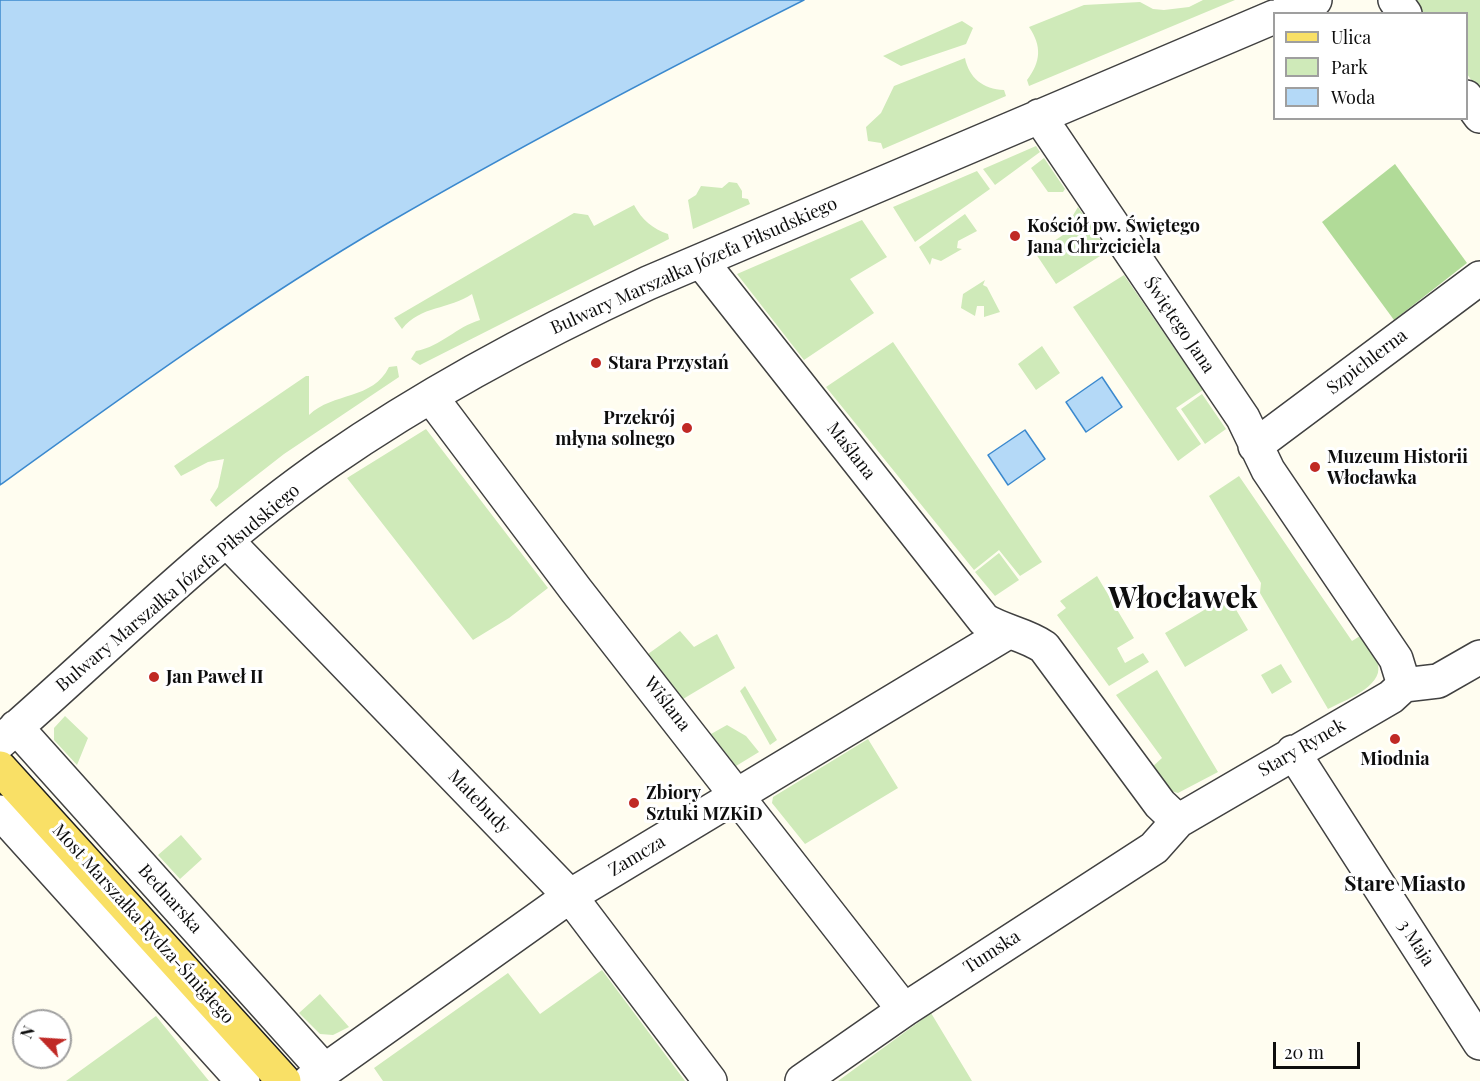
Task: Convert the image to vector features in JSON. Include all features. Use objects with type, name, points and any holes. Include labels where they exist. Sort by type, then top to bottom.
[{"type":"main road","name":"Most Marszałka Rydza-Śmigłego","points":[[0,768],[284,1081]]},
{"type":"street","points":[[1288,12],[1315,0]]},
{"type":"street","name":"Bulwary Marszałka Józefa Piłsudskiego","points":[[8,735],[227,542],[328,462],[478,367],[566,321],[701,261],[1273,18]]},
{"type":"street","points":[[1468,98],[1480,116]]},
{"type":"street","name":"Świętego Jana","points":[[1039,116],[1243,418],[1255,446]]},
{"type":"street","name":"Maślana","points":[[701,261],[984,620],[1008,632]]},
{"type":"street","name":"Szpichlerna","points":[[1255,446],[1480,278]]},
{"type":"street","name":"Wiślana","points":[[431,397],[576,590],[738,794],[904,1010]]},
{"type":"street","points":[[1255,446],[1396,658],[1404,685],[1438,681],[1480,657]]},
{"type":"street","name":"Matebudy","points":[[227,542],[570,896],[710,1081]]},
{"type":"street","points":[[1008,632],[1030,637],[1044,647],[1160,804],[1178,821]]},
{"type":"street","name":"Zamcza","points":[[317,1076],[570,896],[1008,632]]},
{"type":"street","name":"Stary Rynek","points":[[1178,821],[1391,697],[1404,685]]},
{"type":"street","name":"Bednarska","points":[[8,735],[317,1076]]},
{"type":"street","name":"3 Maja","points":[[1293,752],[1480,1043]]},
{"type":"street","points":[[0,812],[243,1081]]},
{"type":"street","name":"Tumska","points":[[802,1081],[904,1010],[1154,848],[1178,821]]},
{"type":"green space","points":[[1203,0],[1235,0],[1029,86],[1027,80],[1035,67],[1038,47],[1029,27],[1084,5],[1140,2],[1153,9],[1164,10],[1189,7]]},
{"type":"green space","points":[[1412,0],[1480,0],[1480,92],[1468,75],[1468,12],[1421,12]]},
{"type":"green space","points":[[962,21],[973,28],[966,44],[901,66],[883,56]]},
{"type":"green space","points":[[965,58],[970,71],[978,81],[983,85],[1004,90],[1006,96],[883,149],[881,143],[868,141],[866,127],[881,113],[894,86]]},
{"type":"green space","points":[[1036,146],[1040,152],[995,185],[983,169]]},
{"type":"green space","points":[[1044,158],[1065,189],[1063,192],[1048,192],[1031,168]]},
{"type":"green space","points":[[1395,164],[1467,263],[1394,320],[1322,222]]},
{"type":"green space","points":[[977,171],[990,189],[915,242],[893,207]]},
{"type":"green space","points":[[729,182],[737,183],[742,191],[742,198],[748,199],[750,204],[693,229],[688,200],[696,195],[701,186],[722,188]]},
{"type":"green space","points":[[634,205],[644,219],[653,227],[668,234],[669,239],[420,365],[411,359],[416,351],[434,345],[480,320],[472,294],[418,316],[402,329],[394,318],[574,213],[588,215],[594,226]]},
{"type":"green space","points":[[1078,207],[1108,251],[1056,284],[1036,254],[1048,246],[1050,249],[1056,245],[1054,241],[1069,231],[1074,232],[1076,224],[1069,222]]},
{"type":"green space","points":[[965,214],[977,231],[958,241],[957,248],[962,249],[941,261],[932,258],[930,265],[919,247]]},
{"type":"green space","points":[[862,220],[887,257],[850,279],[874,313],[804,360],[737,274]]},
{"type":"green space","points":[[1124,275],[1203,390],[1176,408],[1201,444],[1178,461],[1073,307]]},
{"type":"green space","points":[[985,280],[983,285],[987,287],[1000,312],[984,317],[984,306],[977,306],[975,316],[961,308],[963,294]]},
{"type":"green space","points":[[893,342],[1042,562],[1020,576],[999,550],[974,570],[826,387]]},
{"type":"green space","points":[[1042,346],[1060,373],[1036,390],[1018,364]]},
{"type":"green space","points":[[397,366],[399,377],[284,454],[216,507],[210,500],[218,487],[224,459],[208,462],[181,476],[174,466],[306,376],[309,376],[309,415],[329,402],[363,391],[382,378],[389,367]]},
{"type":"green space","points":[[1202,394],[1226,429],[1205,444],[1181,409]]},
{"type":"green space","points":[[426,429],[548,588],[509,618],[473,640],[347,478]]},
{"type":"green space","points":[[1239,476],[1352,641],[1360,636],[1377,661],[1378,673],[1368,686],[1328,709],[1260,593],[1261,583],[1209,496]]},
{"type":"green space","points":[[999,553],[1019,580],[995,596],[975,572]]},
{"type":"green space","points":[[1097,576],[1134,638],[1117,648],[1125,663],[1143,653],[1149,662],[1109,686],[1057,615],[1066,608],[1060,601]]},
{"type":"green space","points":[[1228,596],[1248,630],[1185,667],[1165,633]]},
{"type":"green space","points":[[680,631],[694,647],[717,634],[735,668],[683,699],[648,654]]},
{"type":"green space","points":[[1281,664],[1292,682],[1272,694],[1261,675]]},
{"type":"green space","points":[[1157,670],[1218,772],[1178,793],[1171,791],[1151,768],[1162,758],[1116,695]]},
{"type":"green space","points":[[745,686],[777,740],[770,745],[740,691]]},
{"type":"green space","points":[[65,716],[88,738],[77,765],[54,740],[54,728]]},
{"type":"green space","points":[[727,725],[746,736],[759,752],[736,766],[711,734]]},
{"type":"green space","points":[[868,739],[898,788],[805,844],[772,803],[773,797]]},
{"type":"green space","points":[[181,835],[202,859],[180,879],[158,855]]},
{"type":"green space","points":[[602,970],[685,1081],[383,1081],[374,1068],[508,973],[540,1014]]},
{"type":"green space","points":[[320,994],[349,1027],[333,1035],[320,1034],[299,1013]]},
{"type":"green space","points":[[931,1013],[972,1081],[838,1081]]},
{"type":"green space","points":[[156,1016],[209,1081],[66,1081]]},
{"type":"water","points":[[0,0],[804,0],[542,136],[338,253],[191,349],[0,485]]},
{"type":"water","points":[[1102,377],[1122,407],[1086,432],[1066,402]]},
{"type":"water","points":[[1025,430],[1045,459],[1008,485],[988,455]]},
{"type":"place","name":"Kościół pw. Świętego Jana Chrzciciela","points":[[1015,236]]},
{"type":"place","name":"Stara Przystań","points":[[596,363]]},
{"type":"place","name":"Przekrój młyna solnego","points":[[687,428]]},
{"type":"place","name":"Muzeum Historii Włocławka","points":[[1315,467]]},
{"type":"place","name":"Jan Paweł II","points":[[154,677]]},
{"type":"place","name":"Miodnia","points":[[1395,739]]},
{"type":"place","name":"Zbiory Sztuki MZKiD","points":[[634,803]]},
{"type":"district","name":"Włocławek","points":[[1183,599]]},
{"type":"district","name":"Stare Miasto","points":[[1405,884]]}]
